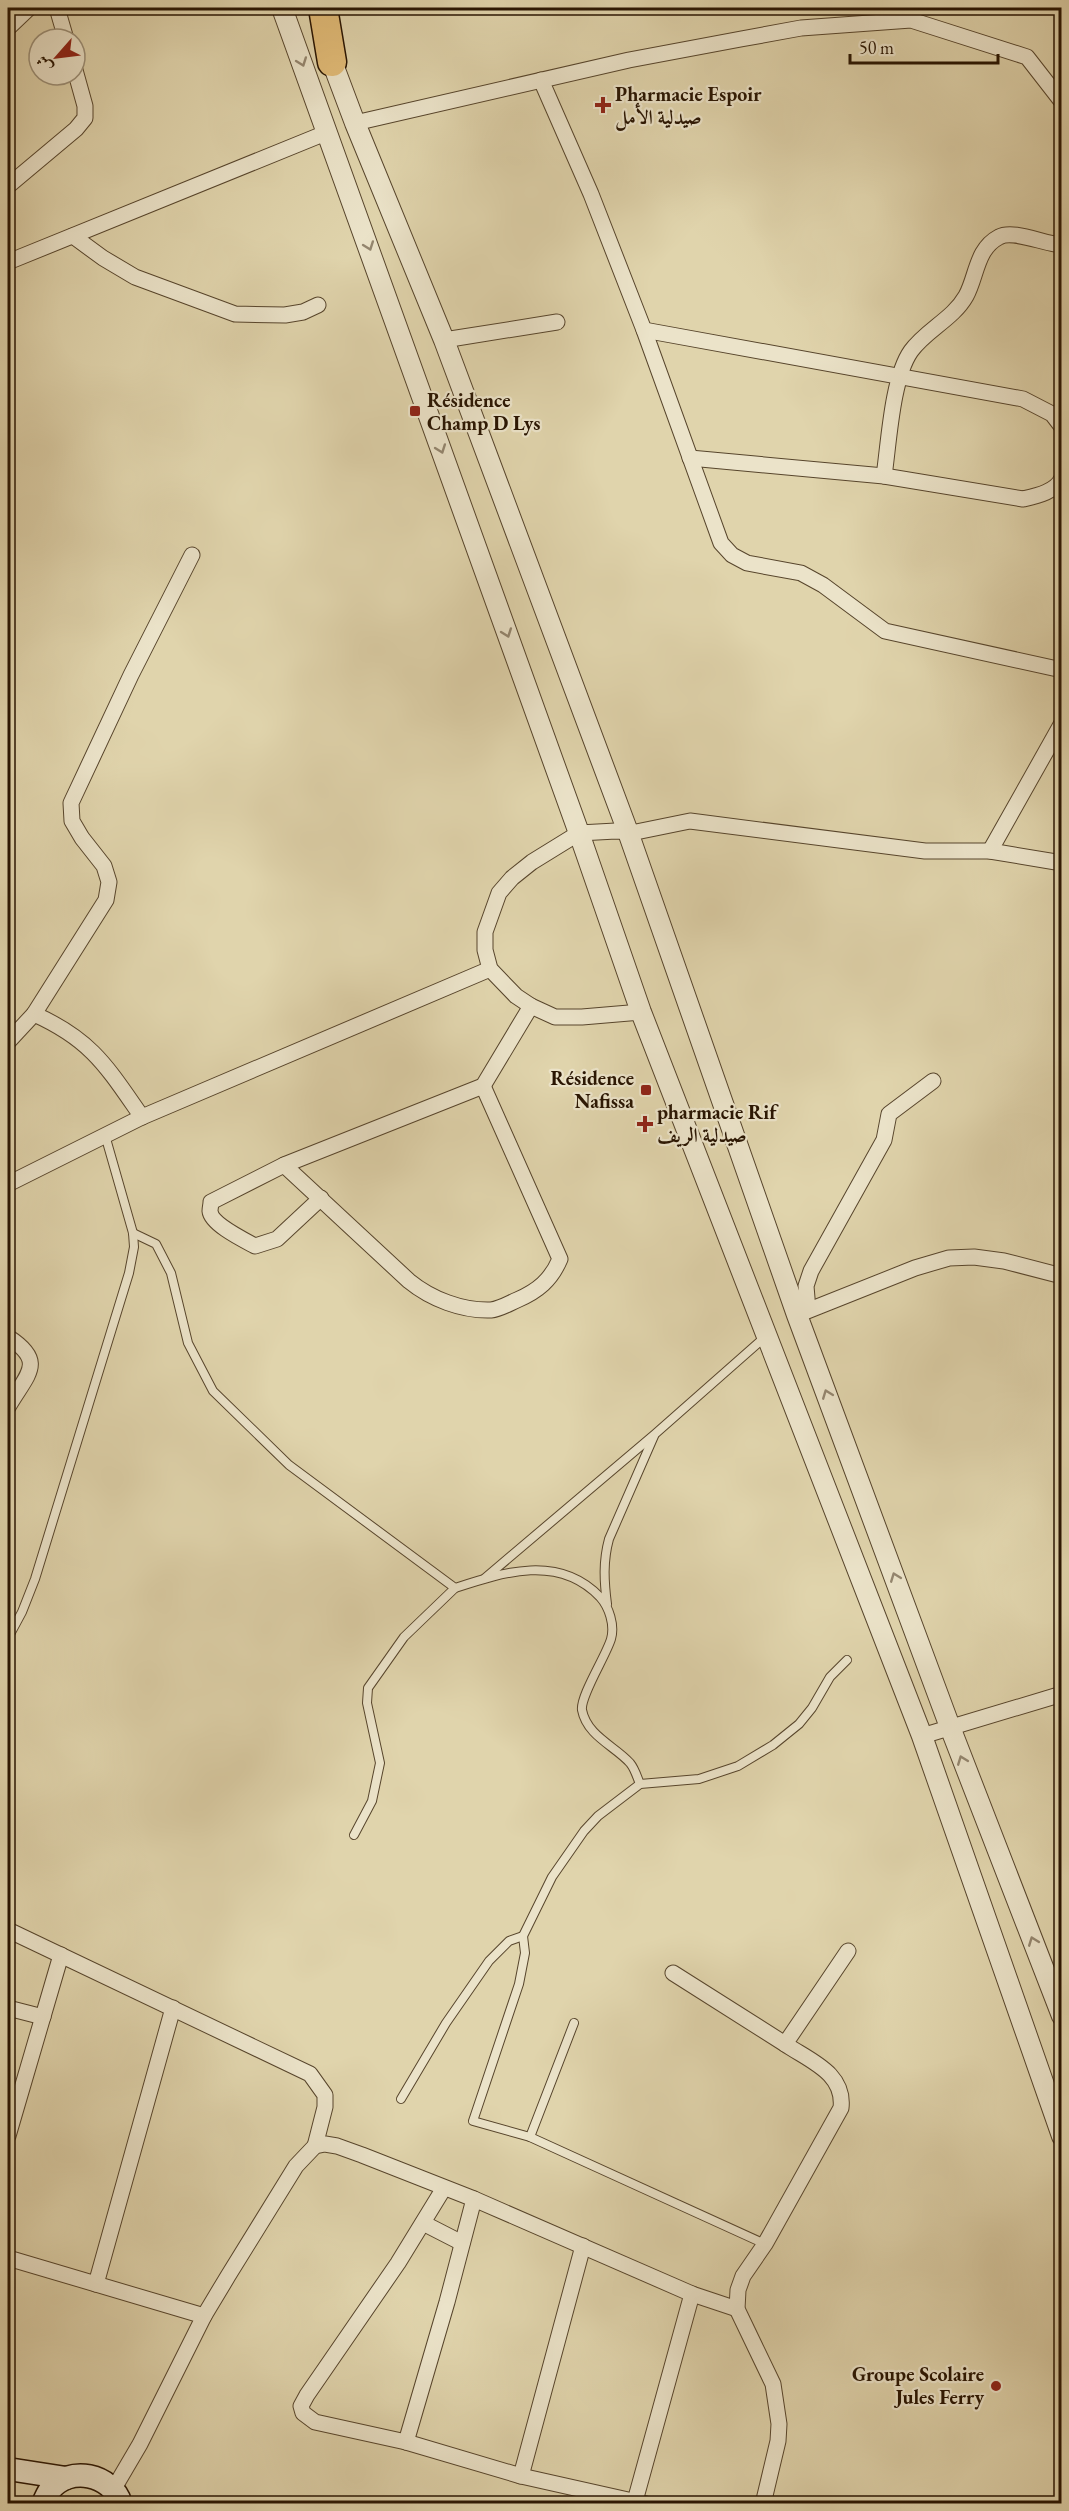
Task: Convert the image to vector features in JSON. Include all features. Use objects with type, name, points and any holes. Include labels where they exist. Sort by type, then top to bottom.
[{"type":"highway","points":[[323,8],[332,62]]},
{"type":"main road","points":[[8,2469],[66,2478],[87,2475],[106,2483],[120,2499]]},
{"type":"main road","points":[[43,2504],[50,2489],[66,2478]]},
{"type":"street","points":[[8,28],[29,8]]},
{"type":"street","points":[[57,8],[63,27]]},
{"type":"street","points":[[282,8],[579,833],[641,1012],[922,1736],[1062,2136]]},
{"type":"street","points":[[312,8],[355,123],[444,340],[628,831],[950,1727],[1062,2016]]},
{"type":"street","points":[[355,123],[629,60],[801,28],[911,20],[1027,57],[1062,102]]},
{"type":"street","points":[[541,80],[591,194],[644,330],[721,543],[732,555],[747,563],[801,573],[823,585],[885,631],[1062,670]]},
{"type":"street","points":[[8,186],[76,129],[85,118],[85,106],[80,87]]},
{"type":"street","points":[[8,262],[328,132]]},
{"type":"street","points":[[884,476],[899,377],[911,350],[944,321],[966,296],[979,258],[999,237],[1013,234],[1042,243],[1062,245]]},
{"type":"street","points":[[73,236],[103,258],[135,277],[235,314],[285,315],[303,312],[318,305]]},
{"type":"street","points":[[444,340],[557,322]]},
{"type":"street","points":[[644,330],[1023,399],[1052,414],[1062,428]]},
{"type":"street","points":[[690,458],[884,476],[1023,499],[1043,494],[1061,484]]},
{"type":"street","points":[[8,1042],[34,1014],[106,900],[109,882],[104,866],[82,838],[72,820],[71,803],[131,675],[192,555]]},
{"type":"street","points":[[990,851],[1062,723]]},
{"type":"street","points":[[641,1012],[555,1017],[516,996],[490,969],[485,950],[485,932],[499,893],[512,878],[532,862],[579,833],[659,829],[690,821],[925,851],[990,851],[1062,863]]},
{"type":"street","points":[[8,1184],[142,1117],[490,969]]},
{"type":"street","points":[[321,1198],[277,1239],[255,1246],[213,1219],[210,1212],[211,1202],[284,1165],[483,1086],[531,1006]]},
{"type":"street","points":[[34,1014],[77,1036],[95,1053],[142,1117]]},
{"type":"street","points":[[802,1312],[811,1271],[884,1140],[889,1114],[933,1081]]},
{"type":"street","points":[[284,1165],[409,1281],[426,1294],[473,1308],[493,1310],[536,1292],[546,1282],[560,1259],[483,1086]]},
{"type":"street","points":[[802,1312],[915,1268],[949,1258],[974,1257],[1004,1261],[1062,1276]]},
{"type":"street","points":[[8,1337],[26,1349],[31,1366],[8,1407]]},
{"type":"street","points":[[922,1736],[1062,1694]]},
{"type":"street","points":[[949,1809],[978,1800]]},
{"type":"street","points":[[8,1930],[310,2074],[325,2095],[325,2107],[315,2146],[296,2166],[204,2316],[140,2444],[120,2499]]},
{"type":"street","points":[[785,2044],[848,1952]]},
{"type":"street","points":[[8,2132],[61,1956]]},
{"type":"street","points":[[673,1974],[830,2073],[838,2082],[842,2098],[841,2108],[765,2244],[743,2276],[738,2290],[737,2309],[764,2362],[776,2399],[779,2424],[778,2441],[764,2504]]},
{"type":"street","points":[[8,2008],[43,2017]]},
{"type":"street","points":[[96,2284],[173,2008]]},
{"type":"street","points":[[315,2146],[325,2144],[337,2146],[474,2199],[692,2294],[737,2309]]},
{"type":"street","points":[[444,2188],[301,2406],[303,2413],[315,2422],[406,2442],[521,2476],[641,2502],[692,2294]]},
{"type":"street","points":[[406,2442],[474,2199]]},
{"type":"street","points":[[423,2223],[462,2243]]},
{"type":"street","points":[[521,2476],[583,2246]]},
{"type":"street","points":[[8,2258],[204,2316]]},
{"type":"lane","points":[[8,1638],[22,1612],[42,1559],[129,1273],[134,1247],[133,1233],[105,1135]]},
{"type":"lane","points":[[133,1233],[156,1244],[171,1273],[188,1343],[213,1391],[289,1465],[455,1588]]},
{"type":"lane","points":[[483,1578],[655,1434],[767,1335]]},
{"type":"lane","points":[[640,1784],[632,1764],[593,1732],[582,1708],[611,1637],[603,1574],[604,1556],[609,1539],[655,1434]]},
{"type":"lane","points":[[354,1835],[372,1801],[380,1763],[367,1703],[368,1689],[404,1637],[455,1588],[483,1578],[527,1571],[561,1571],[587,1585],[607,1604]]},
{"type":"lane","points":[[765,2244],[530,2137],[473,2121],[519,1984],[525,1953],[523,1936],[552,1877],[584,1831],[598,1816],[640,1784],[699,1779],[738,1766],[772,1745],[799,1724],[812,1708],[830,1677],[847,1660]]},
{"type":"lane","points":[[401,2098],[446,2023],[489,1960],[509,1941],[523,1936]]},
{"type":"lane","points":[[530,2137],[574,2024]]},
{"type":"place","name":"Pharmacie Espoir صيدلية الأمل","points":[[603,105]]},
{"type":"place","name":"Résidence Champ D Lys","points":[[415,411]]},
{"type":"place","name":"Résidence Nafissa","points":[[646,1090]]},
{"type":"place","name":"pharmacie Rif صيدلية الريف","points":[[645,1124]]},
{"type":"place","name":"Groupe Scolaire Jules Ferry","points":[[996,2386]]}]
